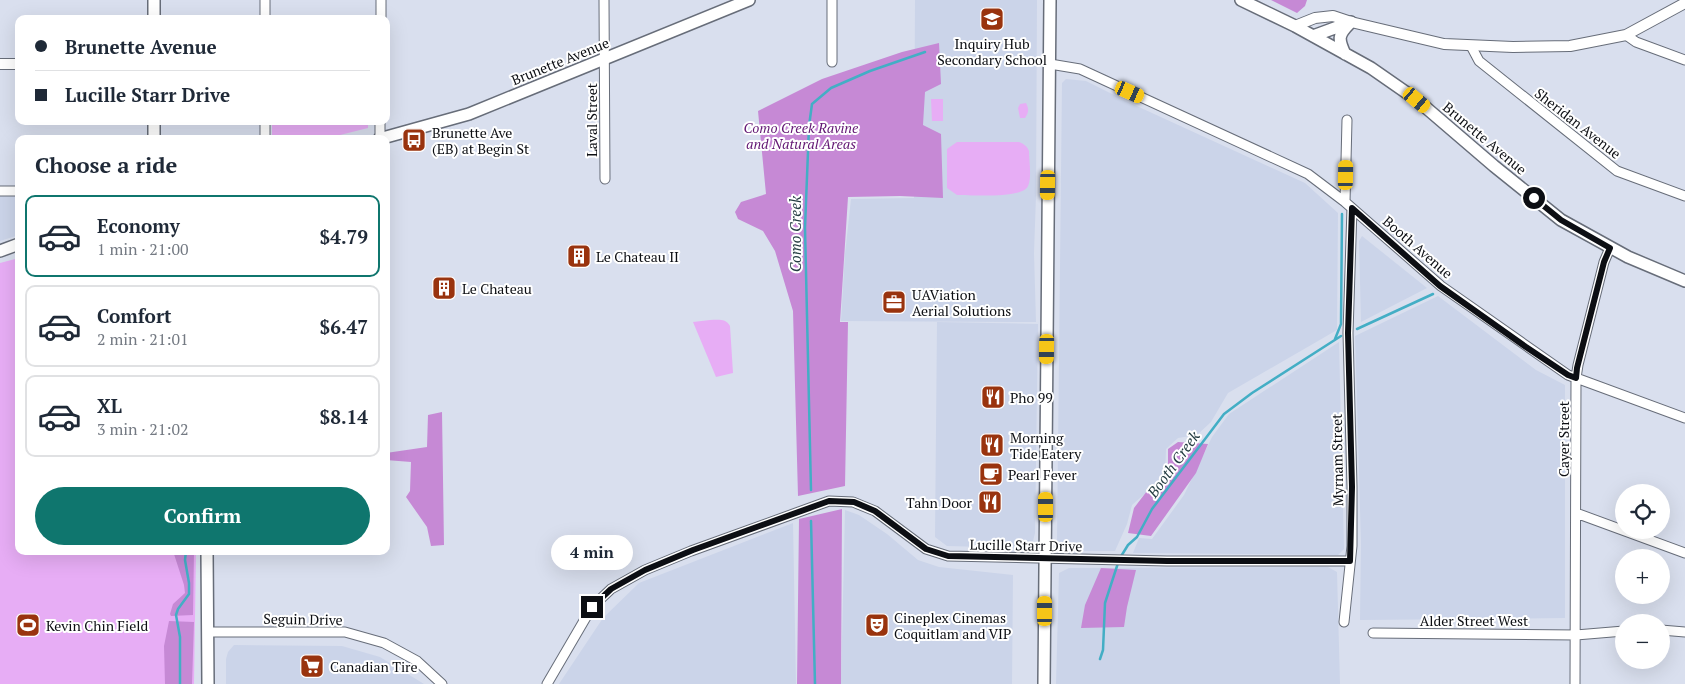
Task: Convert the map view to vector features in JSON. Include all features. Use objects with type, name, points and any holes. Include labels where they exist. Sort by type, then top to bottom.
[{"type":"main road","points":[[154,0],[154,15]]},
{"type":"main road","name":"Brunette Avenue","points":[[390,136],[469,114],[749,0]]},
{"type":"main road","points":[[1044,684],[1050,0]]},
{"type":"main road","name":"Brunette Avenue","points":[[1241,0],[1295,26],[1371,68],[1417,100],[1561,220],[1646,266],[1685,281]]},
{"type":"main road","points":[[1313,36],[1350,22]]},
{"type":"main road","points":[[1345,54],[1339,36],[1350,22]]},
{"type":"main road","points":[[0,251],[15,245]]},
{"type":"main road","points":[[207,555],[208,684]]},
{"type":"street","points":[[265,0],[265,15]]},
{"type":"street","points":[[381,0],[381,15]]},
{"type":"street","name":"Laval Street","points":[[604,0],[605,179]]},
{"type":"street","points":[[832,0],[832,62]]},
{"type":"street","points":[[1295,26],[1315,18],[1333,16],[1350,22],[1444,44],[1471,46],[1570,46],[1626,35],[1685,3]]},
{"type":"street","points":[[1626,35],[1636,42],[1685,60]]},
{"type":"street","name":"Sheridan Avenue","points":[[1471,46],[1479,61],[1617,171],[1685,196]]},
{"type":"street","points":[[0,64],[15,64]]},
{"type":"street","name":"Booth Avenue","points":[[1050,64],[1080,69],[1308,174],[1348,205],[1440,286],[1568,375],[1685,418]]},
{"type":"street","name":"Myrnam Street","points":[[1344,622],[1350,561],[1352,487],[1348,333],[1347,120]]},
{"type":"street","points":[[0,191],[15,191]]},
{"type":"street","name":"Cayer Street","points":[[1575,684],[1576,378],[1604,262],[1610,248]]},
{"type":"street","name":"Lucille Starr Drive","points":[[547,684],[592,607],[611,589],[645,570],[693,550],[829,501],[854,502],[875,511],[917,544],[937,554],[962,558],[1350,561]]},
{"type":"street","points":[[1576,512],[1685,553]]},
{"type":"street","points":[[1670,631],[1685,632]]},
{"type":"street","name":"Seguin Drive","points":[[208,632],[346,632],[384,643],[417,661],[442,684]]},
{"type":"street","name":"Alder Street West","points":[[1373,633],[1576,635],[1615,632]]},
{"type":"shaded area","points":[[915,0],[1037,0],[1034,253],[1036,322],[841,321],[851,199],[914,198]]},
{"type":"shaded area","points":[[1066,79],[1086,81],[1305,183],[1338,213],[1337,330],[1228,393],[1211,422],[1197,435],[1178,438],[1166,449],[1165,476],[1132,505],[1127,524],[1115,551],[1063,551],[1057,543],[1062,83]]},
{"type":"shaded area","points":[[931,99],[943,99],[943,121],[932,121]]},
{"type":"shaded area","points":[[1026,103],[1027,114],[1025,118],[1020,118],[1018,108],[1020,104]]},
{"type":"shaded area","points":[[272,125],[368,125],[368,128],[340,135],[272,135]]},
{"type":"shaded area","points":[[957,142],[1019,142],[1024,144],[1029,151],[1030,174],[1028,186],[1017,193],[1007,195],[957,195],[947,188],[947,149]]},
{"type":"shaded area","points":[[0,195],[15,195],[15,236],[0,241]]},
{"type":"shaded area","points":[[1362,236],[1427,288],[1361,322],[1359,241]]},
{"type":"shaded area","points":[[15,259],[15,555],[196,555],[194,684],[0,684],[0,263]]},
{"type":"shaded area","points":[[1438,296],[1536,370],[1565,385],[1565,618],[1360,620],[1361,544],[1355,336]]},
{"type":"shaded area","points":[[724,321],[730,326],[733,373],[716,377],[693,322]]},
{"type":"shaded area","points":[[937,322],[1038,324],[1035,533],[1033,541],[1026,548],[947,546],[935,537]]},
{"type":"shaded area","points":[[1339,342],[1344,549],[1338,555],[1133,553],[1139,538],[1152,539],[1184,495],[1212,437],[1229,414]]},
{"type":"shaded area","points":[[845,510],[859,515],[887,534],[918,560],[939,567],[1013,575],[1012,684],[841,684]]},
{"type":"shaded area","points":[[793,523],[796,684],[559,684],[603,618],[639,583]]},
{"type":"shaded area","points":[[1328,567],[1337,572],[1340,684],[1056,684],[1059,573],[1069,568]]},
{"type":"shaded area","points":[[234,645],[342,646],[380,657],[424,684],[226,684],[226,659],[228,652]]},
{"type":"green space","points":[[1271,0],[1307,0],[1305,6],[1297,13]]},
{"type":"green space","name":"Como Creek Ravine and Natural Areas","points":[[939,43],[941,84],[925,92],[923,125],[941,134],[943,198],[900,196],[848,197],[840,322],[848,322],[845,486],[798,496],[793,311],[775,251],[763,231],[738,219],[735,212],[741,202],[766,194],[758,111],[822,79],[902,52]]},
{"type":"green space","points":[[442,412],[444,545],[431,546],[427,527],[406,497],[410,491],[411,462],[390,460],[390,452],[427,447],[428,415]]},
{"type":"green space","points":[[1178,442],[1208,444],[1196,473],[1151,536],[1128,533],[1134,508],[1147,491],[1168,476],[1168,449]]},
{"type":"green space","points":[[842,509],[841,684],[797,684],[799,519]]},
{"type":"green space","points":[[174,555],[194,555],[193,615],[171,616],[173,604],[185,593]]},
{"type":"green space","points":[[1101,568],[1136,570],[1124,627],[1081,628],[1085,605]]},
{"type":"green space","points":[[169,621],[194,622],[192,684],[165,684],[164,646]]},
{"type":"waterway","name":"Como Creek","points":[[811,490],[805,228],[809,126],[812,104],[831,88],[870,71],[925,52]]},
{"type":"waterway","points":[[1335,339],[1341,324],[1342,214]]},
{"type":"waterway","name":"Booth Creek","points":[[1357,329],[1433,294]]},
{"type":"waterway","name":"Booth Creek","points":[[1120,558],[1128,545],[1137,537],[1152,509],[1224,414],[1252,393],[1341,336]]},
{"type":"waterway","name":"Como Creek","points":[[811,521],[815,684]]},
{"type":"waterway","points":[[180,684],[180,637],[176,615],[189,594],[186,555]]},
{"type":"waterway","name":"Booth Creek","points":[[1100,659],[1103,650],[1105,603],[1118,563]]},
{"type":"place","name":"Inquiry Hub Secondary School","points":[[992,19]]},
{"type":"place","name":"Brunette Ave (EB) at Begin St","points":[[414,140]]},
{"type":"place","name":"Le Chateau II","points":[[579,256]]},
{"type":"place","name":"Le Chateau","points":[[444,288]]},
{"type":"place","name":"UAViation Aerial Solutions","points":[[894,302]]},
{"type":"place","name":"Pho 99","points":[[993,397]]},
{"type":"place","name":"Morning Tide Eatery","points":[[992,445]]},
{"type":"place","name":"Pearl Fever","points":[[991,474]]},
{"type":"place","name":"Tahn Door","points":[[990,502]]},
{"type":"place","name":"Kevin Chin Field","points":[[28,625]]},
{"type":"place","name":"Cineplex Cinemas Coquitlam and VIP","points":[[877,625]]},
{"type":"place","name":"Canadian Tire","points":[[312,666]]},
{"type":"route","points":[[592,607],[611,589],[645,570],[693,550],[829,501],[854,502],[875,511],[926,549],[937,554],[962,558],[1350,561],[1352,546],[1352,487],[1348,333],[1352,208],[1440,286],[1526,347],[1568,375],[1576,378],[1604,262],[1610,248],[1561,220],[1534,198]]}]
